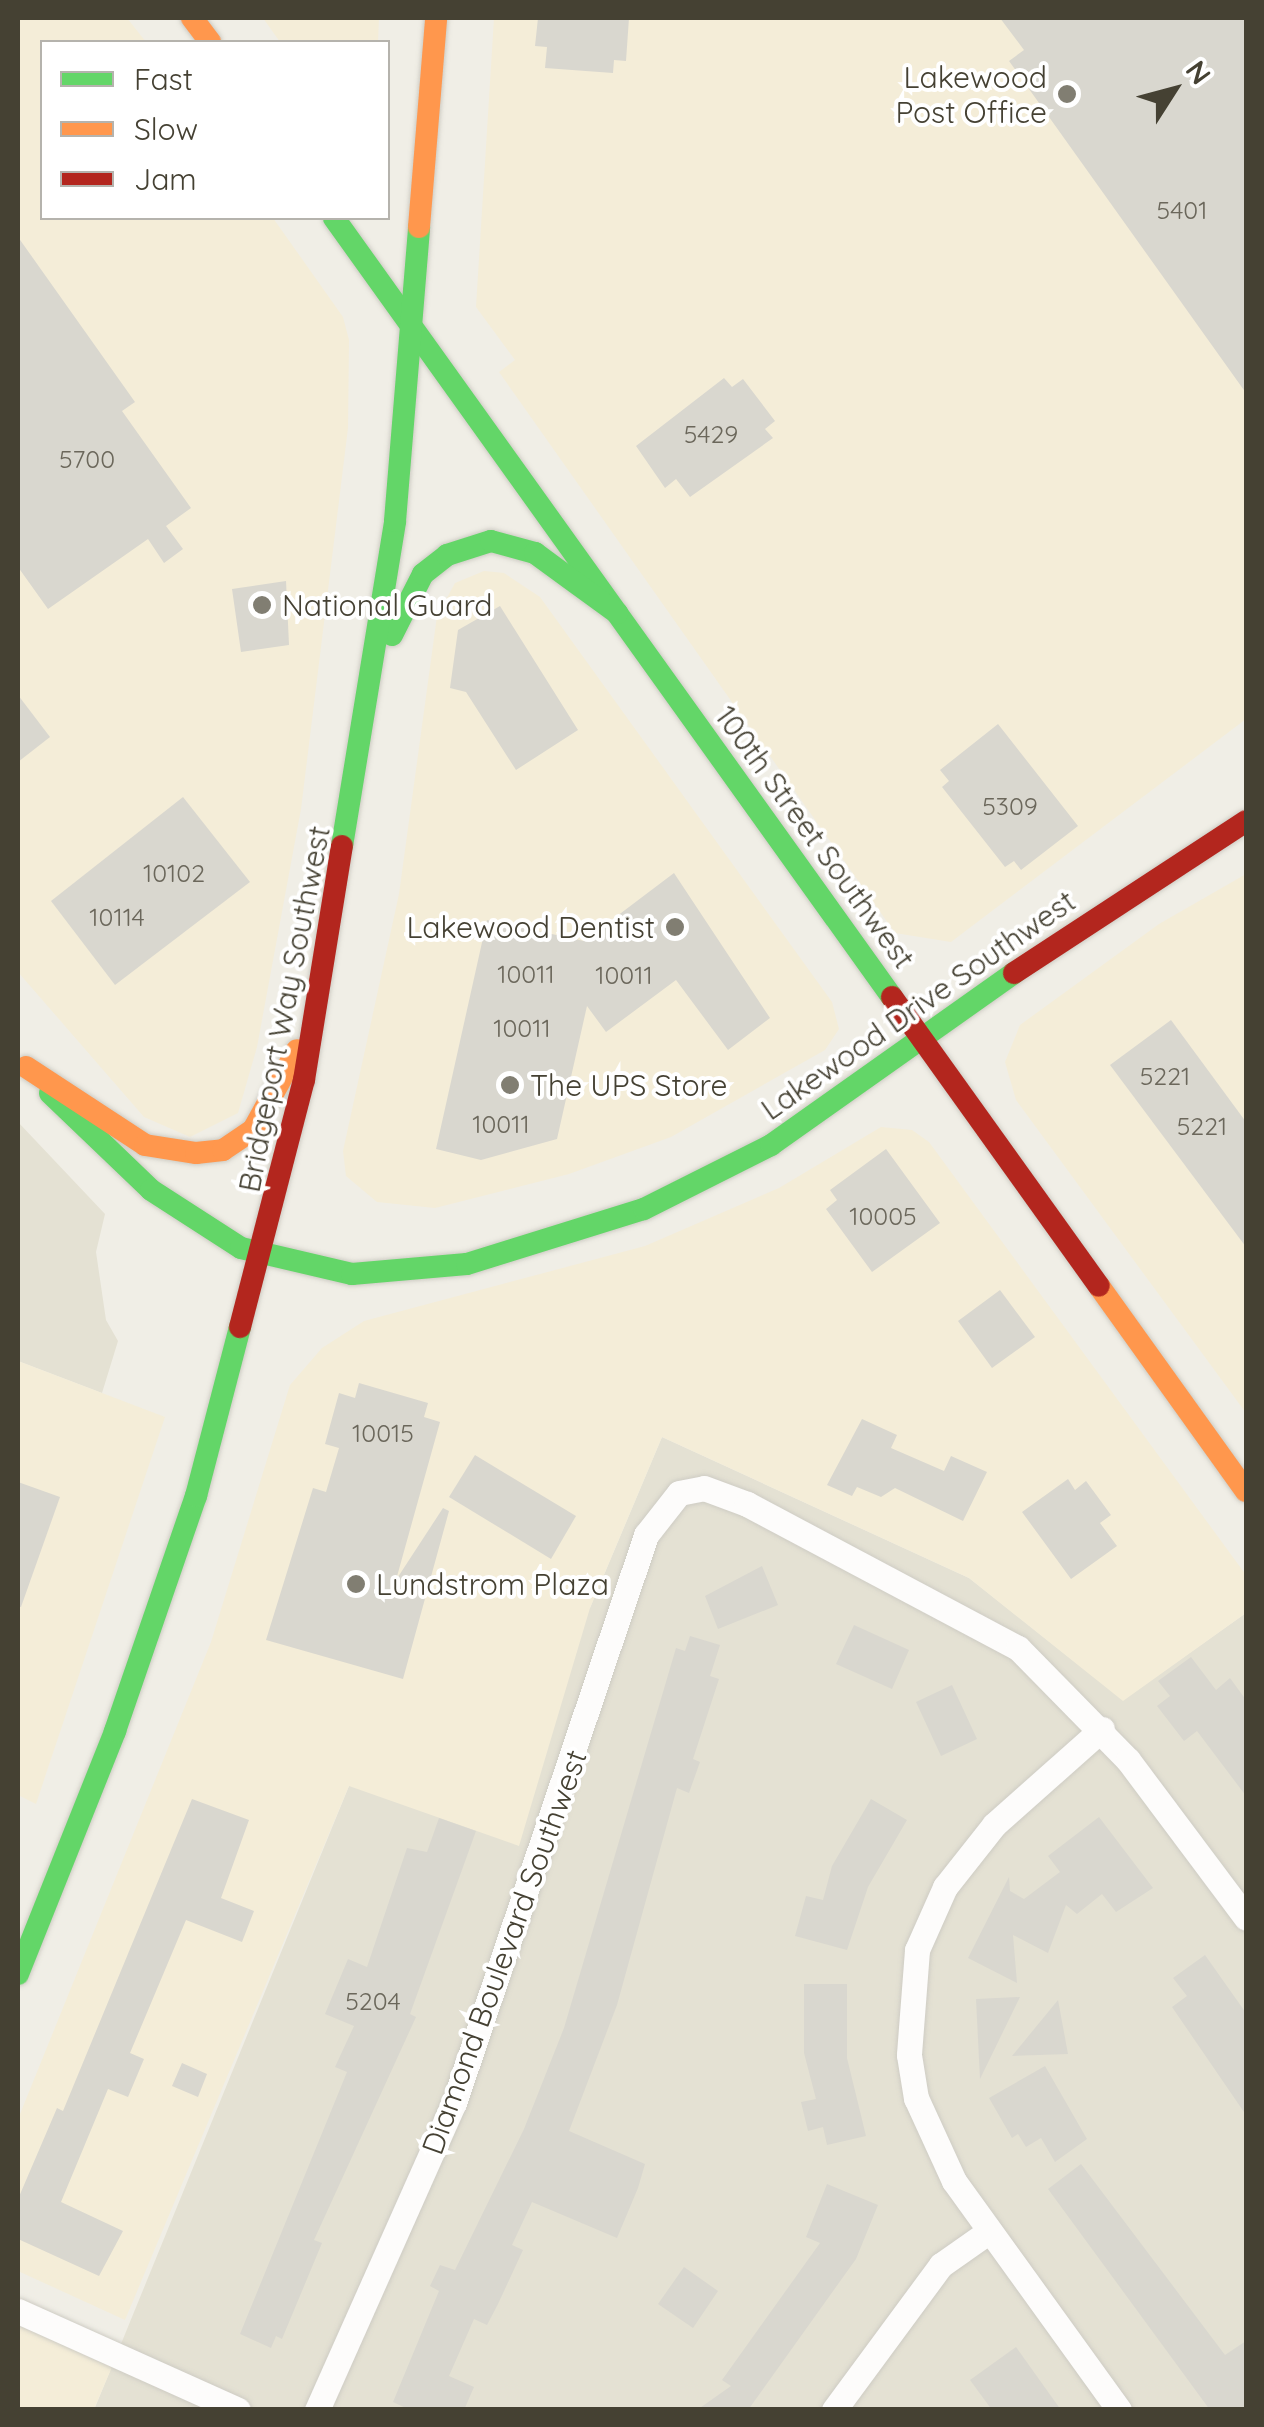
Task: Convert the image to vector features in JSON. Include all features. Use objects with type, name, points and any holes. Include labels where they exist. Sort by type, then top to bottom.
[{"type":"main road","points":[[192,18],[208,40]]},
{"type":"main road","name":"Bridgeport Way Southwest","points":[[18,1974],[157,1614],[263,1255],[317,1011],[370,700],[414,331],[436,18]]},
{"type":"main road","name":"100th Street Southwest","points":[[335,220],[1246,1491]]},
{"type":"main road","points":[[370,700],[410,592],[447,555],[470,545],[509,543],[535,553],[616,613]]},
{"type":"main road","name":"Lakewood Drive Southwest","points":[[22,1063],[151,1190],[210,1232],[263,1255],[333,1272],[398,1273],[467,1264],[573,1234],[724,1171],[926,1042],[1141,883],[1246,821]]},
{"type":"main road","points":[[22,1063],[145,1145],[210,1152],[253,1130],[317,1011]]},
{"type":"street","name":"Diamond Boulevard Southwest","points":[[316,2410],[454,2103],[646,1535],[679,1493],[704,1488],[747,1504],[975,1619],[1036,1663],[1102,1730]]},
{"type":"street","points":[[1119,2410],[988,2232],[916,2098],[909,2014],[917,1950],[968,1852],[1102,1730],[1246,1918]]},
{"type":"street","points":[[834,2410],[942,2265],[988,2232]]},
{"type":"street","points":[[18,2311],[238,2410]]},
{"type":"shaded area","points":[[18,18],[127,18],[144,40],[40,40],[40,220],[274,220],[343,317],[349,340],[348,428],[301,809],[257,1047],[238,1113],[190,1137],[144,1117],[18,972]]},
{"type":"shaded area","points":[[263,18],[379,18],[378,40],[279,40]]},
{"type":"shaded area","points":[[494,18],[1246,18],[1246,719],[951,942],[895,933],[499,372],[515,360],[476,307]]},
{"type":"shaded area","points":[[484,571],[504,573],[540,597],[832,1002],[839,1029],[825,1050],[671,1137],[569,1174],[435,1208],[377,1202],[346,1176],[343,1151],[399,894],[437,616],[455,583]]},
{"type":"shaded area","points":[[1246,874],[1246,1413],[1016,1100],[1005,1062],[1020,1025],[1159,924]]},
{"type":"shaded area","points":[[18,1122],[105,1214],[96,1252],[106,1320],[118,1341],[102,1393],[18,1361]]},
{"type":"shaded area","points":[[881,1127],[912,1130],[929,1142],[1246,1575],[1246,1613],[1123,1701],[969,1578],[662,1437],[590,1608],[519,1846],[349,1786],[125,2320],[18,2271],[18,2119],[211,1642],[290,1385],[322,1348],[364,1321],[645,1246],[779,1188]]},
{"type":"shaded area","points":[[18,1361],[165,1417],[36,1804],[18,1795]]},
{"type":"shaded area","points":[[662,1437],[969,1578],[1123,1700],[1246,1613],[1246,2409],[94,2410],[349,1786],[590,1608]]},
{"type":"shaded area","points":[[18,2325],[112,2367],[94,2409],[18,2409]]},
{"type":"building","points":[[538,18],[629,18],[626,61],[614,60],[613,73],[545,68],[547,47],[535,46]]},
{"type":"building","points":[[1000,18],[1246,18],[1246,393],[1009,61],[1024,50]]},
{"type":"building","points":[[18,237],[135,402],[122,411],[191,508],[166,526],[183,549],[164,563],[148,539],[48,609],[18,567]]},
{"type":"building","points":[[724,378],[732,387],[743,379],[775,421],[765,429],[773,438],[690,497],[676,479],[665,488],[636,446]]},
{"type":"building","name":"National Guard","points":[[286,581],[289,645],[241,652],[232,589]]},
{"type":"building","points":[[500,606],[578,730],[516,770],[466,692],[450,688],[458,630]]},
{"type":"building","points":[[18,695],[50,737],[18,762]]},
{"type":"building","points":[[998,724],[1078,826],[1021,870],[1014,861],[1005,867],[942,787],[949,781],[940,770]]},
{"type":"building","points":[[183,797],[250,882],[115,985],[51,901]]},
{"type":"building","points":[[674,873],[770,1018],[728,1050],[676,980],[606,1032],[587,1006],[557,1139],[481,1160],[436,1149],[487,920],[584,941]]},
{"type":"building","points":[[1171,1020],[1246,1122],[1246,1247],[1110,1065]]},
{"type":"building","points":[[886,1149],[940,1223],[872,1272],[826,1209],[837,1200],[830,1190]]},
{"type":"building","points":[[1000,1290],[1035,1337],[992,1368],[958,1321]]},
{"type":"building","name":"Lundstrom Plaza","points":[[359,1383],[428,1403],[424,1417],[440,1422],[396,1580],[443,1508],[449,1511],[403,1679],[266,1640],[313,1488],[326,1492],[339,1448],[325,1444],[339,1393],[355,1398]]},
{"type":"building","points":[[862,1419],[897,1435],[891,1448],[944,1471],[951,1456],[987,1472],[963,1521],[895,1488],[881,1497],[857,1487],[852,1496],[827,1485]]},
{"type":"building","points":[[475,1455],[576,1516],[551,1559],[449,1497]]},
{"type":"building","points":[[1068,1479],[1075,1490],[1086,1481],[1111,1515],[1100,1523],[1117,1546],[1071,1579],[1022,1512]]},
{"type":"building","points":[[18,1482],[60,1497],[21,1607],[18,1606]]},
{"type":"building","points":[[762,1566],[778,1605],[718,1629],[705,1596]]},
{"type":"building","points":[[854,1625],[909,1650],[892,1689],[836,1664]]},
{"type":"building","points":[[690,1636],[720,1645],[710,1676],[719,1679],[693,1759],[700,1762],[689,1793],[677,1788],[617,2005],[569,2131],[645,2164],[638,2188],[617,2238],[532,2202],[512,2245],[523,2250],[498,2304],[487,2325],[474,2319],[449,2376],[474,2387],[464,2410],[410,2410],[393,2402],[439,2291],[430,2286],[440,2265],[455,2270],[524,2129],[564,2028],[676,1648],[685,1651]]},
{"type":"building","points":[[1191,1657],[1216,1690],[1230,1678],[1246,1700],[1246,1796],[1197,1731],[1184,1741],[1157,1706],[1170,1696],[1158,1681]]},
{"type":"building","points":[[952,1685],[977,1739],[941,1756],[916,1702]]},
{"type":"building","points":[[192,1799],[249,1820],[221,1898],[254,1911],[242,1942],[186,1920],[130,2053],[144,2059],[128,2097],[108,2089],[61,2202],[123,2231],[99,2276],[18,2239],[18,2199],[57,2108],[63,2111]]},
{"type":"building","points":[[871,1799],[907,1820],[868,1887],[847,1950],[795,1936],[806,1896],[823,1900],[832,1866]]},
{"type":"building","points":[[1099,1817],[1153,1888],[1116,1912],[1102,1894],[1077,1914],[1066,1905],[1048,1953],[1013,1935],[1017,1983],[968,1958],[1009,1877],[1010,1891],[1024,1899],[1060,1872],[1048,1856]]},
{"type":"building","points":[[439,1818],[476,1831],[410,2014],[416,2017],[314,2240],[322,2243],[282,2339],[276,2336],[271,2348],[240,2334],[347,2072],[335,2067],[354,2026],[325,2014],[348,1959],[367,1967],[407,1848],[427,1852]]},
{"type":"building","points":[[1205,1955],[1246,2013],[1246,2115],[1172,2007],[1187,1996],[1173,1978]]},
{"type":"building","points":[[804,1984],[847,1984],[847,2058],[866,2136],[827,2145],[823,2127],[808,2131],[801,2102],[816,2099],[804,2053]]},
{"type":"building","points":[[1020,1997],[980,2079],[976,1999]]},
{"type":"building","points":[[1058,2000],[1068,2054],[1012,2056]]},
{"type":"building","points":[[182,2063],[207,2074],[198,2097],[172,2086]]},
{"type":"building","points":[[1045,2066],[1087,2139],[1055,2162],[1041,2138],[1026,2147],[1018,2134],[1012,2138],[989,2098]]},
{"type":"building","points":[[1081,2164],[1225,2355],[1246,2341],[1246,2410],[1210,2410],[1048,2189]]},
{"type":"building","points":[[827,2184],[878,2205],[856,2259],[748,2410],[697,2410],[731,2386],[722,2380],[820,2243],[806,2237]]},
{"type":"building","points":[[684,2267],[718,2291],[693,2328],[658,2304]]},
{"type":"building","points":[[1016,2347],[1061,2410],[992,2410],[970,2380]]},
{"type":"traffic: fast","points":[[335,220],[892,997]]},
{"type":"traffic: fast","points":[[342,846],[395,521],[419,227]]},
{"type":"traffic: fast","points":[[392,635],[423,574],[447,555],[491,541],[535,553],[617,613]]},
{"type":"traffic: fast","points":[[50,1093],[151,1190],[241,1248],[352,1274],[467,1264],[644,1209],[771,1145],[1014,973]]},
{"type":"traffic: fast","points":[[18,1974],[115,1731],[196,1496],[240,1327]]},
{"type":"traffic: slow","points":[[192,18],[208,40]]},
{"type":"traffic: slow","points":[[419,227],[436,18]]},
{"type":"traffic: slow","points":[[26,1067],[145,1145],[196,1153],[223,1150],[253,1130],[297,1050]]},
{"type":"traffic: slow","points":[[1099,1286],[1246,1491]]},
{"type":"traffic: jam","points":[[1014,973],[1246,821]]},
{"type":"traffic: jam","points":[[240,1327],[304,1080],[342,846]]},
{"type":"traffic: jam","points":[[892,997],[1099,1286]]},
{"type":"place","name":"Lakewood Post Office","points":[[1067,94]]},
{"type":"place","name":"National Guard","points":[[262,605]]},
{"type":"place","name":"Lakewood Dentist","points":[[675,927]]},
{"type":"place","name":"The UPS Store","points":[[510,1085]]},
{"type":"place","name":"Lundstrom Plaza","points":[[356,1584]]}]
